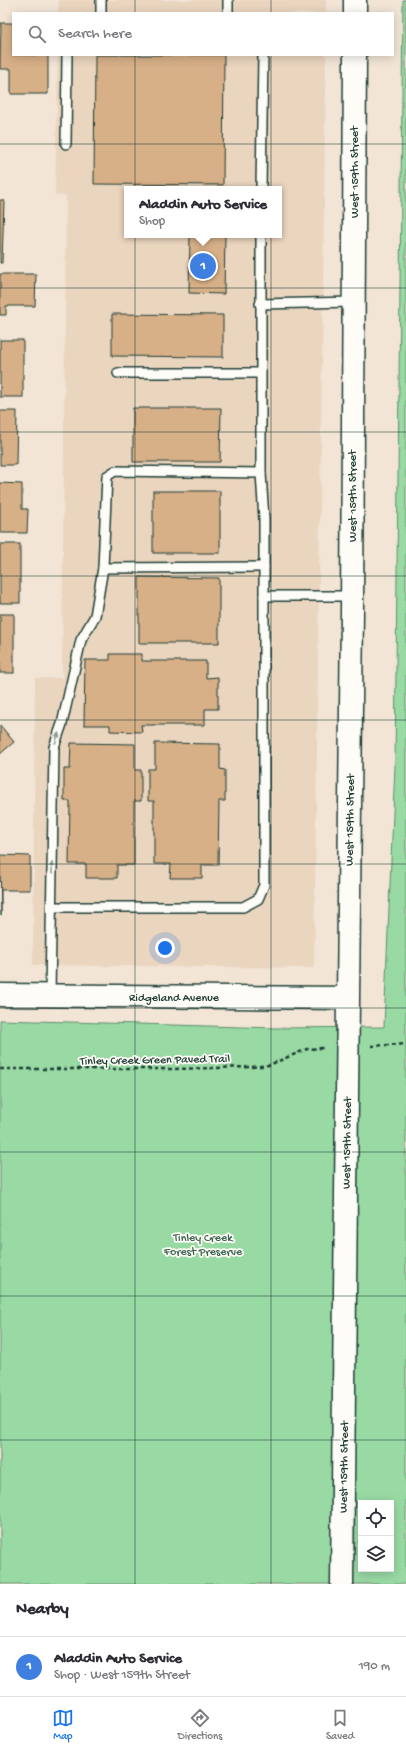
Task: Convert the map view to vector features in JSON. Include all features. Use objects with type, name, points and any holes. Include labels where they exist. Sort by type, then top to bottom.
[{"type":"main road","points":[[355,0],[355,12]]},
{"type":"main road","name":"West 159th Street","points":[[342,1584],[352,596],[355,56]]},
{"type":"main road","name":"Ridgeland Avenue","points":[[0,995],[347,998]]},
{"type":"lane","points":[[101,0],[101,12]]},
{"type":"lane","points":[[228,0],[228,12]]},
{"type":"lane","points":[[66,144],[67,56]]},
{"type":"lane","points":[[261,186],[263,56]]},
{"type":"lane","points":[[52,907],[243,907],[258,899],[264,885],[264,519],[261,473],[261,238]]},
{"type":"lane","points":[[260,304],[354,302]]},
{"type":"lane","points":[[118,373],[260,373]]},
{"type":"lane","points":[[50,996],[54,747],[62,724],[81,640],[95,616],[103,568],[107,476],[115,471],[261,473]]},
{"type":"lane","points":[[103,568],[264,567]]},
{"type":"lane","points":[[264,596],[352,596]]},
{"type":"path","points":[[385,1045],[406,1044]]},
{"type":"path","name":"Tinley Creek Green Paved Trail","points":[[0,1068],[166,1069],[269,1065],[307,1049]]},
{"type":"shaded area","points":[[59,0],[326,0],[326,12],[58,12]]},
{"type":"shaded area","points":[[58,56],[326,56],[314,968],[33,965],[35,678],[62,678],[66,196],[55,195]]},
{"type":"green space","name":"Tinley Creek Forest Preserve","points":[[403,0],[406,0],[406,1584],[0,1584],[0,1020],[276,1028],[384,1027],[395,766]]},
{"type":"building","points":[[1,23],[12,23],[12,56],[48,56],[48,94],[11,94],[11,69],[0,69]]},
{"type":"building","points":[[95,56],[224,56],[223,185],[94,184]]},
{"type":"building","points":[[0,200],[4,200],[2,263],[0,263]]},
{"type":"building","points":[[190,238],[225,238],[224,294],[189,293]]},
{"type":"building","points":[[0,274],[36,274],[35,306],[6,306],[6,315],[0,315]]},
{"type":"building","points":[[112,314],[223,315],[223,357],[112,356]]},
{"type":"building","points":[[0,340],[23,340],[23,397],[0,397]]},
{"type":"building","points":[[133,408],[221,408],[220,462],[133,462]]},
{"type":"building","points":[[0,411],[17,411],[16,465],[0,465]]},
{"type":"building","points":[[0,483],[22,484],[22,509],[28,509],[27,533],[0,533]]},
{"type":"building","points":[[153,491],[220,491],[220,553],[153,553]]},
{"type":"building","points":[[0,544],[20,544],[20,603],[0,603]]},
{"type":"building","points":[[139,577],[219,578],[219,643],[139,643]]},
{"type":"building","points":[[0,614],[14,614],[14,673],[0,673]]},
{"type":"building","points":[[110,654],[142,654],[142,661],[206,661],[206,678],[218,677],[218,709],[205,709],[205,725],[141,725],[142,732],[110,731],[110,725],[84,725],[85,660],[110,660]]},
{"type":"building","points":[[0,725],[14,742],[0,754]]},
{"type":"building","points":[[71,743],[135,744],[135,770],[141,770],[141,801],[134,801],[134,865],[117,865],[117,878],[86,878],[86,864],[69,864],[70,801],[64,801],[64,769],[70,769]]},
{"type":"building","points":[[155,743],[220,744],[220,769],[225,770],[225,801],[219,801],[218,865],[202,865],[202,878],[170,878],[171,864],[154,864],[154,801],[148,801],[148,769],[155,769]]},
{"type":"building","points":[[0,855],[30,856],[30,890],[1,890],[1,916]]},
{"type":"place","name":"Aladdin Auto Service","points":[[203,266]]}]
